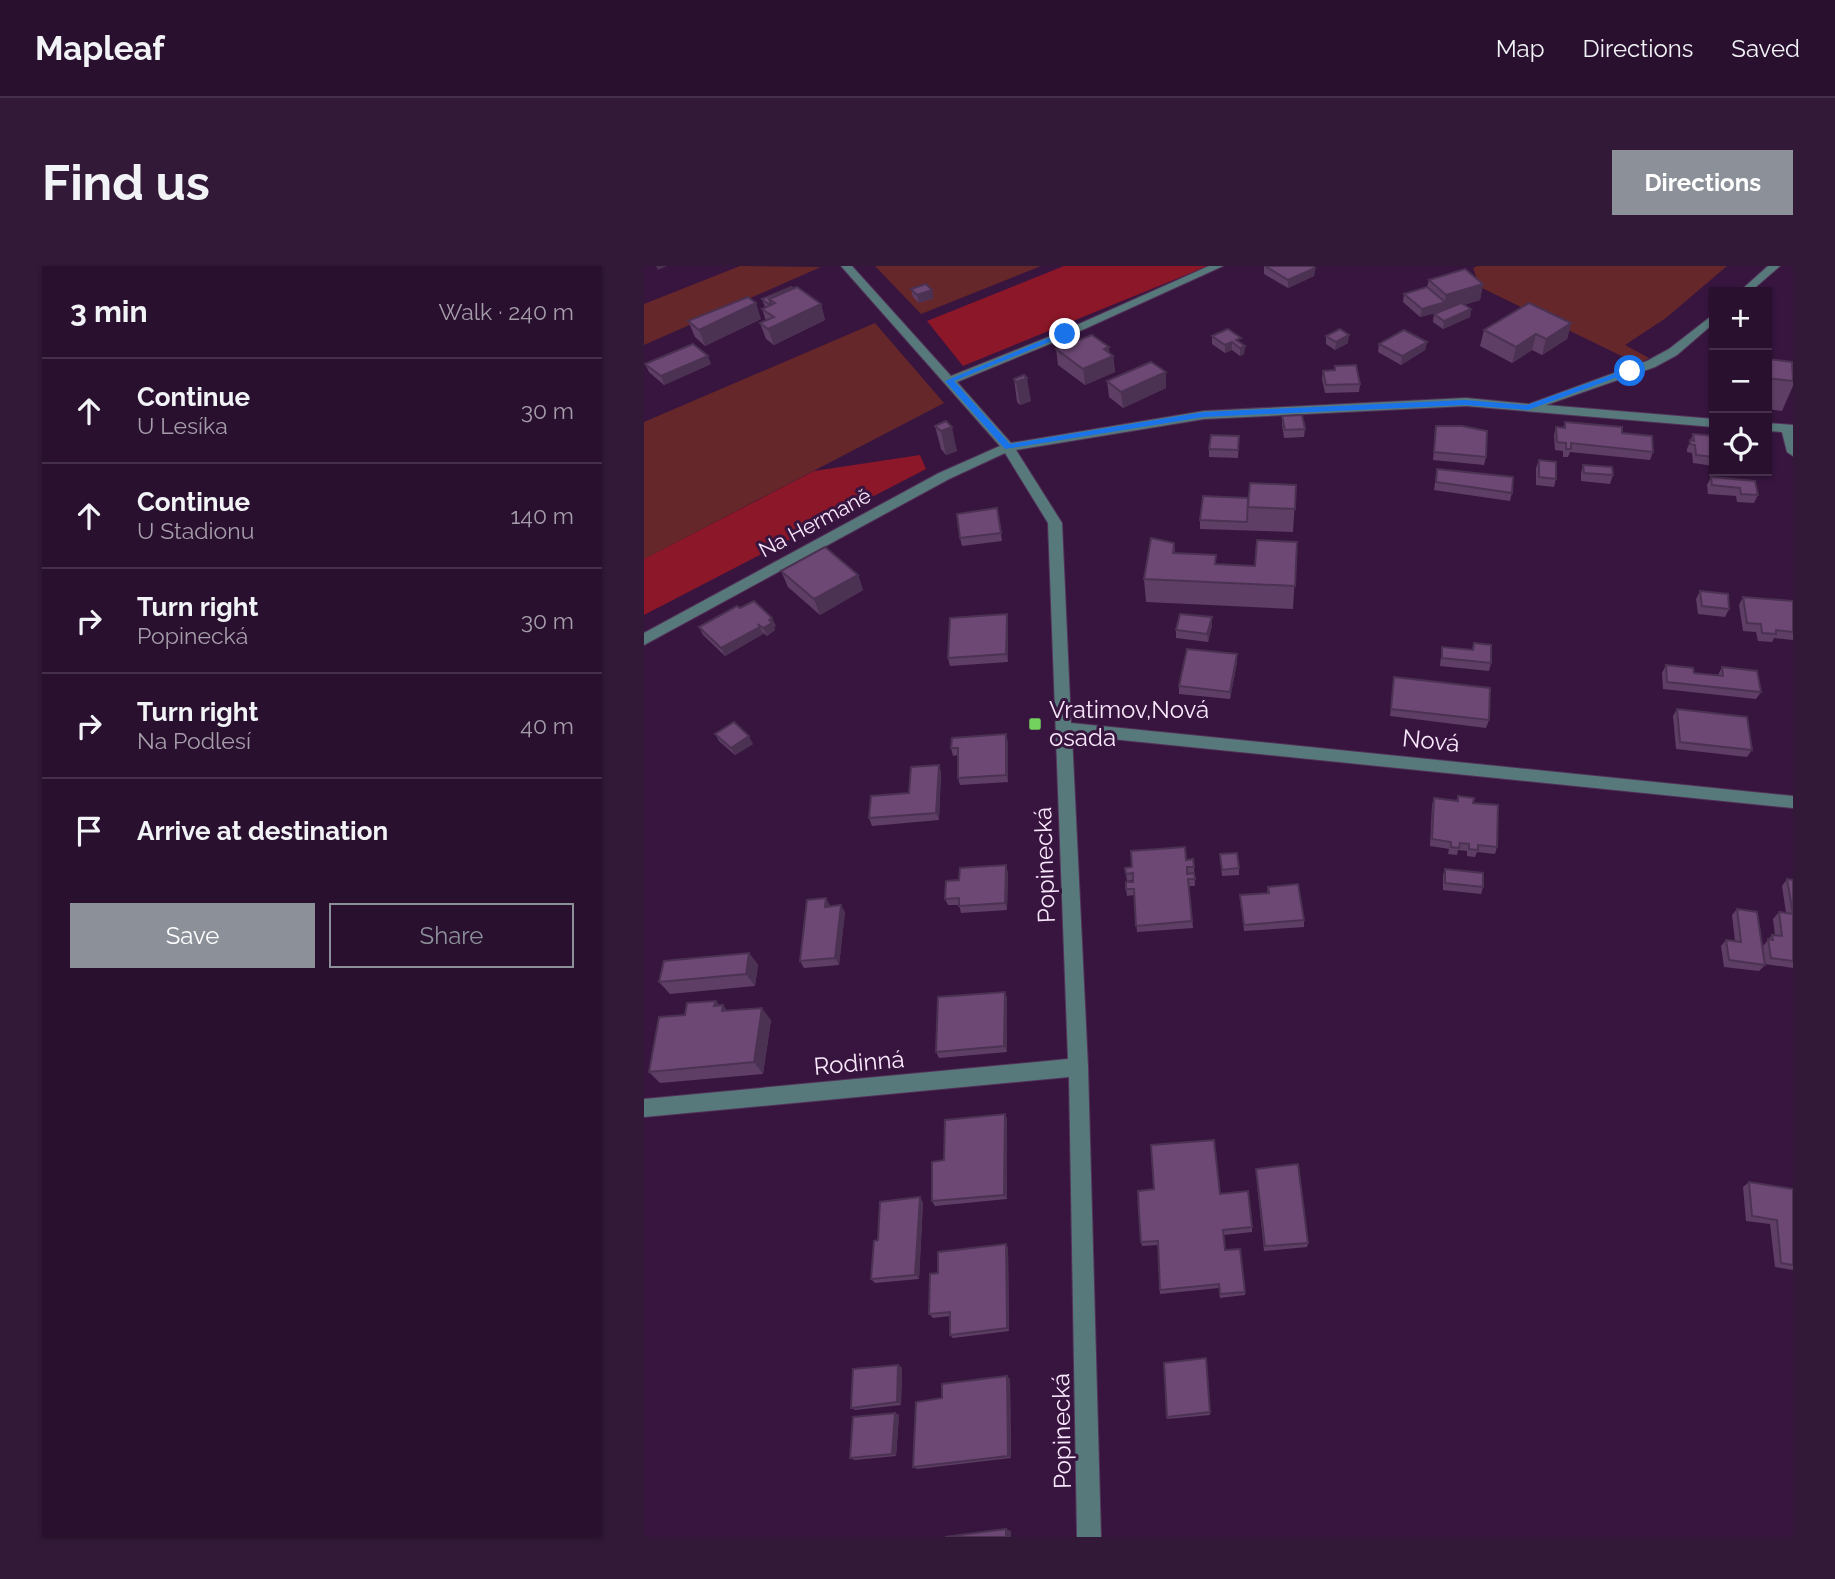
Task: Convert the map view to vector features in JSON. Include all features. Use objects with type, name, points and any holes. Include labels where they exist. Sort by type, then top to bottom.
[{"type":"street","name":"Popinecká","points":[[846,266],[1008,447],[1055,523],[1078,1067],[1089,1537]]},
{"type":"street","points":[[949,381],[1065,334],[1219,266]]},
{"type":"street","points":[[1750,287],[1775,266]]},
{"type":"street","points":[[1528,407],[1651,364],[1672,352],[1709,321]]},
{"type":"street","name":"Na Hermaně","points":[[644,640],[944,476],[1008,447],[1204,415],[1465,402],[1709,423]]},
{"type":"street","points":[[1772,427],[1791,429],[1793,452]]},
{"type":"street","name":"Nová","points":[[1064,728],[1793,802]]},
{"type":"street","name":"Rodinná","points":[[644,1108],[1078,1067]]},
{"type":"shaded area","points":[[740,266],[821,267],[644,345],[644,304]]},
{"type":"shaded area","points":[[875,266],[1041,266],[921,314]]},
{"type":"shaded area","points":[[1064,266],[1208,266],[963,366],[927,321]]},
{"type":"shaded area","points":[[1727,266],[1666,318],[1625,345],[1649,358],[1638,364],[1480,287],[1473,268]]},
{"type":"shaded area","points":[[875,323],[944,403],[644,559],[644,422]]},
{"type":"shaded area","points":[[920,455],[926,469],[644,615],[644,559],[814,471]]},
{"type":"building","points":[[1265,266],[1312,266],[1315,268],[1288,280]]},
{"type":"building","points":[[1465,269],[1483,284],[1446,295],[1429,280]]},
{"type":"building","points":[[926,284],[932,290],[917,295],[911,289]]},
{"type":"building","points":[[797,287],[821,304],[768,329],[760,323],[774,317],[762,309],[775,303],[769,299]]},
{"type":"building","points":[[1427,287],[1445,302],[1422,309],[1404,294]]},
{"type":"building","points":[[793,288],[769,299],[771,305],[762,299]]},
{"type":"building","points":[[748,297],[756,303],[699,330],[688,321]]},
{"type":"building","points":[[1461,303],[1471,309],[1444,321],[1434,314]]},
{"type":"building","points":[[1529,303],[1571,323],[1546,339],[1536,334],[1516,347],[1484,330]]},
{"type":"building","points":[[1228,329],[1241,338],[1236,340],[1245,346],[1240,348],[1232,342],[1225,345],[1212,336]]},
{"type":"building","points":[[1340,329],[1349,335],[1336,342],[1326,336]]},
{"type":"building","points":[[1404,330],[1427,342],[1402,356],[1379,344]]},
{"type":"building","points":[[1092,335],[1109,347],[1104,349],[1113,356],[1083,369],[1056,349]]},
{"type":"building","points":[[693,344],[708,356],[661,376],[645,364]]},
{"type":"building","points":[[1772,360],[1792,362],[1793,381],[1772,379]]},
{"type":"building","points":[[1151,362],[1166,372],[1121,392],[1107,381]]},
{"type":"building","points":[[1356,365],[1360,384],[1326,385],[1323,371],[1335,370],[1335,366]]},
{"type":"building","points":[[1024,375],[1027,378],[1016,382],[1014,379]]},
{"type":"building","points":[[1302,415],[1305,429],[1285,430],[1282,416]]},
{"type":"building","points":[[946,421],[952,427],[941,431],[935,426]]},
{"type":"building","points":[[1565,422],[1622,427],[1622,433],[1652,436],[1653,452],[1571,443],[1571,449],[1566,449],[1566,443],[1557,442],[1556,427],[1565,428]]},
{"type":"building","points":[[1436,426],[1462,426],[1487,431],[1486,457],[1434,452]]},
{"type":"building","points":[[1693,434],[1709,436],[1709,456],[1696,455],[1695,445],[1690,444],[1690,440],[1694,441]]},
{"type":"building","points":[[1211,435],[1239,436],[1238,450],[1209,449]]},
{"type":"building","points":[[1539,460],[1556,462],[1556,479],[1539,477]]},
{"type":"building","points":[[1583,465],[1612,467],[1613,475],[1584,473]]},
{"type":"building","points":[[1437,469],[1513,477],[1512,493],[1436,482]]},
{"type":"building","points":[[1711,477],[1755,481],[1758,495],[1741,494],[1740,488],[1712,485]]},
{"type":"building","points":[[1250,483],[1296,485],[1295,509],[1248,507]]},
{"type":"building","points":[[1203,496],[1248,498],[1247,522],[1200,520]]},
{"type":"building","points":[[997,508],[1001,533],[960,538],[957,514]]},
{"type":"building","points":[[1151,538],[1174,543],[1173,553],[1216,555],[1215,564],[1255,566],[1257,540],[1297,542],[1295,586],[1144,579]]},
{"type":"building","points":[[825,547],[858,575],[814,599],[781,571]]},
{"type":"building","points":[[1700,591],[1728,594],[1729,609],[1702,606]]},
{"type":"building","points":[[1743,597],[1793,601],[1793,632],[1776,630],[1776,634],[1762,633],[1761,624],[1747,623]]},
{"type":"building","points":[[754,601],[772,618],[769,620],[772,623],[763,628],[758,624],[760,627],[721,648],[699,627],[737,606],[740,608]]},
{"type":"building","points":[[1007,614],[1006,654],[948,658],[950,618]]},
{"type":"building","points":[[1180,614],[1212,617],[1207,634],[1176,630]]},
{"type":"building","points":[[1474,643],[1491,645],[1491,663],[1442,658],[1442,647],[1473,650]]},
{"type":"building","points":[[1187,649],[1237,654],[1230,692],[1179,686]]},
{"type":"building","points":[[1666,665],[1693,668],[1694,673],[1723,676],[1722,667],[1757,671],[1761,692],[1667,682]]},
{"type":"building","points":[[1394,677],[1490,688],[1489,720],[1391,709]]},
{"type":"building","points":[[1677,709],[1747,717],[1752,750],[1680,742]]},
{"type":"building","points":[[734,722],[749,736],[731,748],[715,734]]},
{"type":"building","points":[[1006,734],[1006,775],[958,778],[958,748],[951,748],[952,738]]},
{"type":"building","points":[[939,765],[936,813],[869,818],[871,796],[909,793],[911,767]]},
{"type":"building","points":[[1458,796],[1474,798],[1473,803],[1498,805],[1497,847],[1478,845],[1478,850],[1469,849],[1469,844],[1460,843],[1459,848],[1451,847],[1451,842],[1432,839],[1434,798],[1458,801]]},
{"type":"building","points":[[1185,847],[1186,860],[1193,859],[1194,867],[1187,867],[1187,874],[1194,873],[1195,879],[1188,879],[1192,921],[1136,926],[1134,889],[1126,889],[1126,882],[1133,882],[1133,873],[1126,874],[1125,868],[1132,867],[1131,851]]},
{"type":"building","points":[[1237,853],[1239,868],[1222,870],[1220,854]]},
{"type":"building","points":[[1006,865],[1005,903],[959,906],[959,898],[945,899],[946,881],[959,880],[960,868]]},
{"type":"building","points":[[1445,869],[1483,873],[1483,887],[1445,883]]},
{"type":"building","points":[[1787,879],[1793,880],[1793,914]]},
{"type":"building","points":[[1298,884],[1304,920],[1244,925],[1240,895],[1269,893],[1268,887]]},
{"type":"building","points":[[826,898],[825,907],[841,905],[835,958],[800,961],[807,900]]},
{"type":"building","points":[[1737,909],[1757,912],[1765,965],[1729,960],[1726,940],[1741,942]]},
{"type":"building","points":[[1779,912],[1793,914],[1793,961],[1771,958],[1768,939],[1773,940],[1772,935],[1782,936]]},
{"type":"building","points":[[749,953],[746,974],[659,982],[664,961]]},
{"type":"building","points":[[1005,992],[1004,1046],[936,1052],[938,997]]},
{"type":"building","points":[[716,1001],[714,1006],[723,1005],[722,1011],[762,1008],[754,1062],[649,1072],[659,1017],[685,1015],[687,1003]]},
{"type":"building","points":[[1005,1114],[1004,1195],[932,1201],[932,1162],[944,1160],[945,1120]]},
{"type":"building","points":[[1214,1140],[1220,1194],[1248,1191],[1252,1227],[1223,1230],[1225,1250],[1240,1249],[1245,1292],[1220,1294],[1219,1284],[1160,1290],[1158,1241],[1141,1242],[1139,1214],[1138,1191],[1154,1189],[1151,1145]]},
{"type":"building","points":[[1298,1164],[1308,1243],[1265,1246],[1256,1169]]},
{"type":"building","points":[[1749,1182],[1793,1189],[1793,1265],[1781,1263],[1777,1220],[1752,1216]]},
{"type":"building","points":[[920,1197],[915,1275],[871,1279],[874,1241],[878,1240],[880,1202]]},
{"type":"building","points":[[1006,1244],[1007,1328],[950,1335],[950,1312],[929,1314],[930,1274],[938,1273],[938,1252]]},
{"type":"building","points":[[1206,1358],[1210,1412],[1167,1417],[1164,1363]]},
{"type":"building","points":[[898,1365],[897,1402],[851,1408],[853,1369]]},
{"type":"building","points":[[1007,1376],[1008,1456],[913,1467],[916,1402],[942,1398],[942,1384]]},
{"type":"building","points":[[895,1413],[892,1454],[850,1458],[853,1417]]},
{"type":"building","points":[[1006,1529],[1006,1537],[945,1537]]},
{"type":"place","name":"Vratimov,Nová osada","points":[[1035,724]]},
{"type":"route","points":[[1065,334],[949,381],[1008,447],[1204,415],[1465,402],[1528,407],[1630,371]]}]
